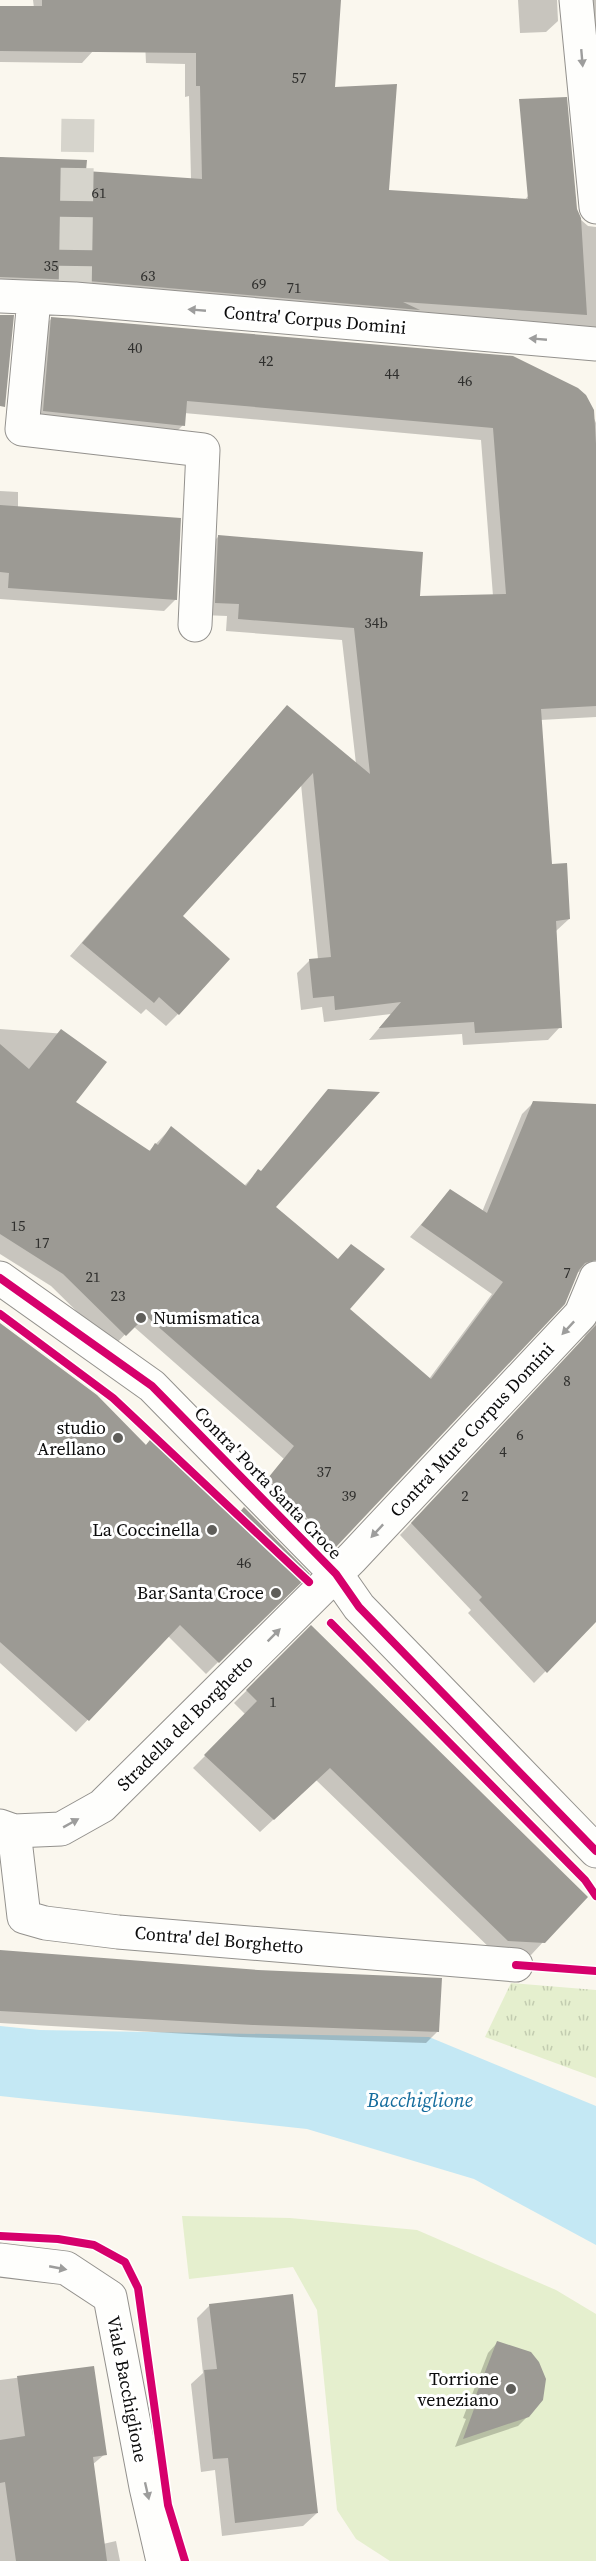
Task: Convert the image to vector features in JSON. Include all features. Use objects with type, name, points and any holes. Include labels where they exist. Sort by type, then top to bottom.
[{"type":"street","points":[[576,0],[596,207]]},
{"type":"street","name":"Contra' Corpus Domini","points":[[0,296],[87,300],[596,344]]},
{"type":"street","points":[[34,299],[22,429],[203,450],[195,625]]},
{"type":"street","name":"Contra' Porta Santa Croce","points":[[0,1278],[152,1386],[336,1574],[359,1607],[593,1850]]},
{"type":"street","name":"Contra' Mure Corpus Domini","points":[[336,1574],[580,1314],[596,1278]]},
{"type":"street","name":"Stradella del Borghetto","points":[[7,1829],[61,1829],[102,1806],[336,1574]]},
{"type":"street","name":"Contra' del Borghetto","points":[[7,1829],[24,1917],[45,1923],[118,1932],[516,1965]]},
{"type":"street","name":"Viale Bacchiglione","points":[[0,2260],[66,2268],[110,2297],[146,2487],[163,2561]]},
{"type":"green space","points":[[511,1983],[596,1990],[596,2078],[485,2037]]},
{"type":"green space","points":[[182,2216],[290,2218],[417,2230],[556,2290],[596,2314],[596,2561],[390,2561],[356,2539],[337,2510],[317,2310],[293,2267],[189,2279]]},
{"type":"water","name":"Bacchiglione","points":[[0,2026],[40,2030],[429,2037],[596,2106],[596,2245],[474,2179],[307,2129],[0,2096]]},
{"type":"building","points":[[42,0],[341,0],[335,87],[397,84],[389,190],[528,199],[519,99],[567,97],[577,209],[581,218],[587,315],[403,302],[420,310],[77,280],[0,277],[0,157],[87,160],[86,171],[202,179],[200,86],[196,86],[196,53],[0,51],[0,6],[42,6]]},
{"type":"building","points":[[0,315],[14,315],[5,407],[0,406]]},
{"type":"building","points":[[51,317],[513,356],[578,388],[586,395],[594,410],[596,444],[596,706],[541,709],[552,864],[567,863],[570,919],[556,921],[562,1028],[475,1033],[474,1022],[379,1028],[401,1002],[335,1010],[334,996],[313,998],[309,959],[331,957],[313,773],[183,916],[230,959],[179,1015],[159,997],[154,1003],[82,943],[287,705],[370,774],[354,628],[238,619],[239,604],[215,603],[218,535],[423,552],[420,596],[506,594],[493,428],[187,401],[185,426],[43,411]]},
{"type":"building","points":[[0,505],[181,518],[177,600],[8,588],[9,573],[0,572]]},
{"type":"building","points":[[61,1029],[107,1062],[76,1102],[150,1151],[155,1143],[158,1145],[171,1126],[246,1186],[258,1169],[261,1171],[328,1089],[380,1092],[276,1207],[338,1259],[351,1244],[385,1269],[350,1309],[431,1379],[503,1282],[421,1225],[450,1189],[487,1213],[533,1101],[596,1104],[596,1260],[585,1263],[579,1270],[565,1304],[336,1547],[268,1478],[294,1446],[146,1316],[126,1336],[63,1274],[0,1234],[0,1044],[29,1069]]},
{"type":"building","points":[[0,1323],[97,1395],[146,1445],[153,1436],[175,1452],[239,1513],[244,1507],[310,1574],[219,1663],[180,1625],[89,1721],[0,1642]]},
{"type":"building","points":[[596,1325],[596,1622],[547,1673],[479,1600],[482,1597],[411,1523]]},
{"type":"building","points":[[311,1625],[588,1897],[545,1943],[508,1941],[330,1768],[274,1820],[204,1755],[257,1701],[246,1690]]},
{"type":"building","points":[[0,1950],[258,1970],[442,1978],[439,2032],[253,2025],[0,2011]]},
{"type":"building","points":[[293,2294],[318,2513],[235,2523],[228,2458],[213,2459],[204,2370],[217,2369],[209,2304]]},
{"type":"building","name":"Torrione veneziano","points":[[497,2341],[531,2352],[539,2362],[546,2379],[543,2400],[529,2417],[463,2439],[474,2409],[471,2408]]},
{"type":"building","points":[[94,2366],[107,2455],[93,2457],[107,2561],[16,2561],[5,2482],[0,2483],[0,2440],[25,2436],[17,2376]]},
{"type":"tunnel","points":[[75,299],[78,117]]},
{"type":"cycle path","points":[[0,1278],[152,1386],[336,1574],[359,1607],[596,1851]]},
{"type":"cycle path","points":[[0,1314],[113,1398],[309,1582]]},
{"type":"cycle path","points":[[331,1623],[585,1880],[596,1896]]},
{"type":"cycle path","points":[[516,1965],[596,1971]]},
{"type":"cycle path","points":[[0,2236],[58,2239],[94,2245],[125,2262],[138,2288],[168,2505],[185,2561]]},
{"type":"place","name":"Numismatica","points":[[141,1318]]},
{"type":"place","name":"studio Arellano","points":[[118,1438]]},
{"type":"place","name":"La Coccinella","points":[[212,1530]]},
{"type":"place","name":"Bar Santa Croce","points":[[276,1593]]},
{"type":"place","name":"Torrione veneziano","points":[[511,2389]]}]
